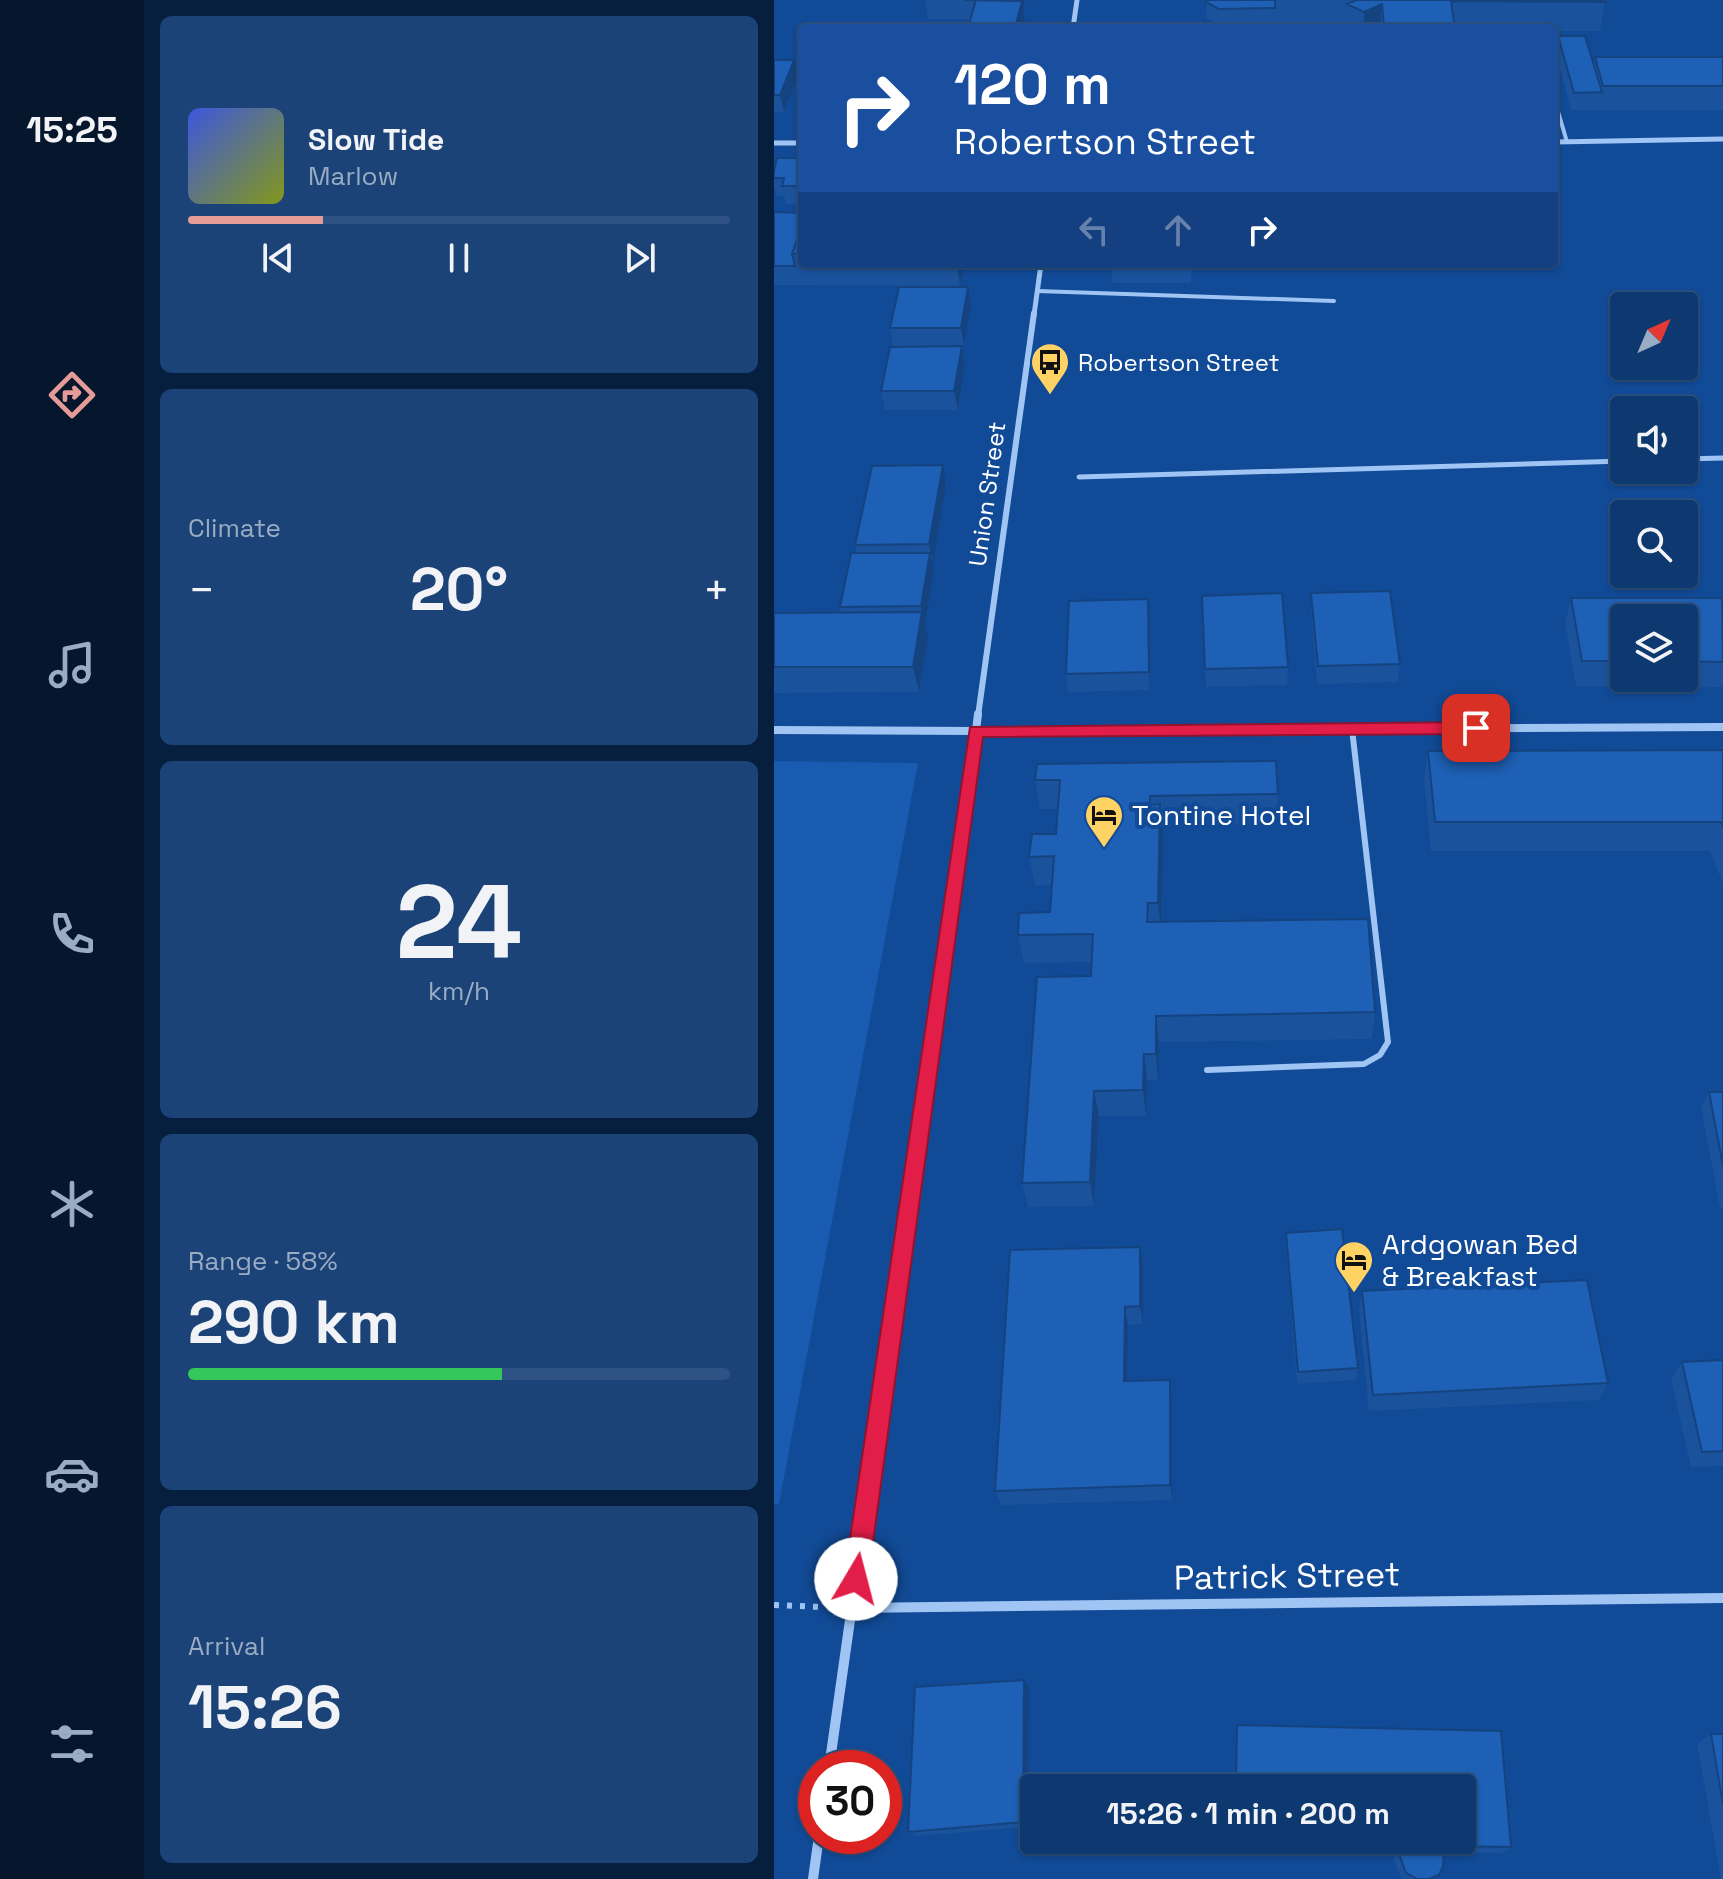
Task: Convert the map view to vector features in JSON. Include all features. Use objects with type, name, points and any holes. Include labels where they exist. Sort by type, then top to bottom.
[{"type":"street","points":[[1074,24],[1077,0]]},
{"type":"street","points":[[1558,142],[1723,139]]},
{"type":"street","points":[[774,143],[798,143]]},
{"type":"street","name":"Union Street","points":[[852,1608],[1040,268]]},
{"type":"street","points":[[774,730],[1723,727]]},
{"type":"street","name":"Patrick Street","points":[[852,1608],[1723,1598]]},
{"type":"street","points":[[832,1750],[852,1608]]},
{"type":"street","points":[[813,1879],[816,1854]]},
{"type":"lane","points":[[1558,112],[1567,142]]},
{"type":"lane","points":[[1037,291],[1334,301]]},
{"type":"lane","points":[[1698,459],[1723,458]]},
{"type":"lane","points":[[1079,477],[1610,461]]},
{"type":"lane","points":[[1207,1070],[1364,1064],[1380,1055],[1388,1042],[1352,729]]},
{"type":"path","points":[[774,1605],[852,1608]]},
{"type":"shaded area","points":[[774,761],[918,763],[779,1504],[774,1504]]},
{"type":"building","points":[[976,0],[1022,1],[1016,24],[969,24]]},
{"type":"building","points":[[1206,0],[1275,0],[1275,8],[1219,9]]},
{"type":"building","points":[[1357,0],[1605,2],[1451,1],[1454,24],[1384,24],[1382,4],[1364,12],[1347,4]]},
{"type":"building","points":[[1558,36],[1585,36],[1602,92],[1574,93]]},
{"type":"building","points":[[1595,57],[1723,57],[1723,86],[1603,86]]},
{"type":"building","points":[[774,60],[794,60],[780,95],[774,95]]},
{"type":"building","points":[[777,158],[798,158],[798,186],[782,186],[784,178],[774,178]]},
{"type":"building","points":[[774,212],[798,213],[798,237],[792,254],[795,266],[774,266]]},
{"type":"building","points":[[798,237],[798,254],[792,254]]},
{"type":"building","points":[[899,287],[968,287],[961,328],[890,328]]},
{"type":"building","points":[[962,346],[954,391],[881,391],[890,347]]},
{"type":"building","points":[[943,465],[929,544],[855,545],[872,466]]},
{"type":"building","points":[[851,553],[930,553],[921,606],[840,607]]},
{"type":"building","points":[[1390,591],[1400,664],[1318,666],[1311,593]]},
{"type":"building","points":[[1282,593],[1288,667],[1205,669],[1202,596]]},
{"type":"building","points":[[1571,598],[1722,598],[1723,662],[1698,661],[1698,604],[1610,604],[1610,661],[1582,661]]},
{"type":"building","points":[[1148,599],[1149,672],[1066,674],[1069,601]]},
{"type":"building","points":[[922,612],[913,667],[774,667],[774,613]]},
{"type":"building","points":[[1723,750],[1723,827],[1721,822],[1435,822],[1428,751]]},
{"type":"building","points":[[1276,761],[1278,794],[1150,796],[1150,805],[1160,804],[1158,903],[1148,903],[1147,922],[1368,919],[1375,1012],[1156,1016],[1156,1054],[1144,1054],[1143,1090],[1094,1091],[1090,1182],[1022,1183],[1037,977],[1091,976],[1093,934],[1018,935],[1019,913],[1050,912],[1054,856],[1029,857],[1032,834],[1056,834],[1060,780],[1035,780],[1037,764]]},
{"type":"building","points":[[1709,1092],[1723,1092],[1723,1166]]},
{"type":"building","points":[[1342,1229],[1358,1368],[1298,1372],[1286,1233]]},
{"type":"building","points":[[1140,1247],[1140,1306],[1125,1307],[1124,1381],[1170,1380],[1170,1485],[995,1491],[1010,1250]]},
{"type":"building","points":[[1587,1280],[1608,1383],[1373,1395],[1362,1291]]},
{"type":"building","points":[[1723,1360],[1723,1451],[1702,1452],[1682,1362]]},
{"type":"building","points":[[1024,1680],[1020,1822],[908,1832],[915,1687]]},
{"type":"building","points":[[1237,1725],[1501,1731],[1511,1847],[1476,1846],[1476,1774],[1236,1774]]},
{"type":"building","points":[[1711,1734],[1723,1734],[1723,1804]]},
{"type":"building","points":[[1399,1854],[1444,1854],[1439,1875],[1417,1879],[1406,1873]]},
{"type":"place","name":"Robertson Street","points":[[1050,396]]},
{"type":"place","name":"Tontine Hotel","points":[[1104,849]]},
{"type":"place","name":"Ardgowan Bed & Breakfast","points":[[1354,1294]]},
{"type":"route","points":[[856,1579],[976,731],[1476,728]]}]
